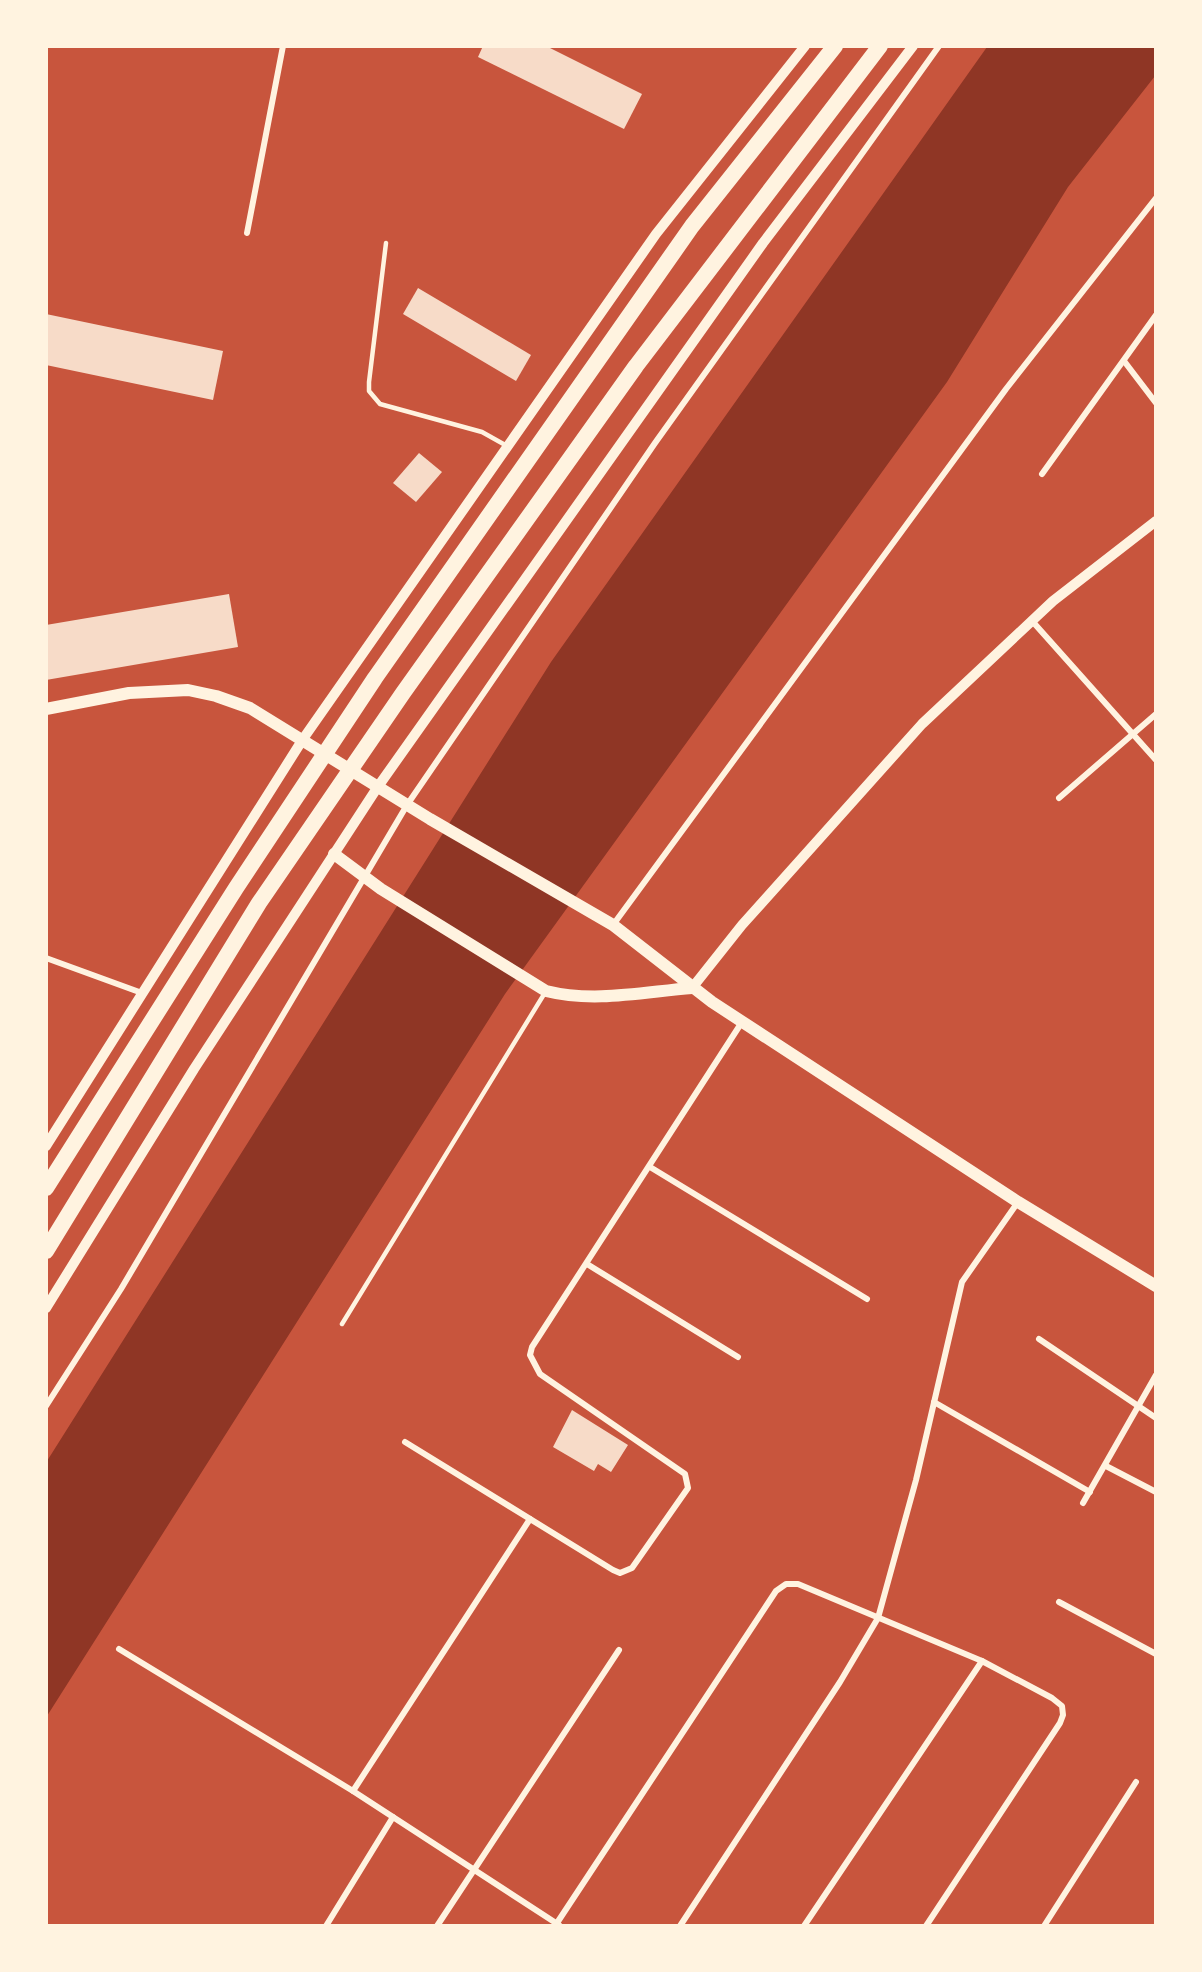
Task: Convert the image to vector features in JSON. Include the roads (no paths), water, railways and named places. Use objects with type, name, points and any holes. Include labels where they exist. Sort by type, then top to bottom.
[{"type":"highway","points":[[46,1188],[236,888],[375,678],[692,226],[834,46]]},
{"type":"highway","points":[[46,1251],[259,903],[403,693],[636,366],[880,46]]},
{"type":"main road","points":[[46,710],[129,693],[188,690],[250,708],[303,739],[377,788],[613,925],[692,988],[742,1022],[1018,1202],[1155,1286]]},
{"type":"main road","points":[[334,854],[381,889],[546,991],[571,997],[599,997],[692,988]]},
{"type":"street","points":[[248,233],[283,46]]},
{"type":"street","points":[[46,1146],[303,739],[656,234],[805,46]]},
{"type":"street","points":[[46,1308],[194,1069],[377,788],[763,243],[913,46]]},
{"type":"street","points":[[46,1406],[121,1289],[407,805],[655,443],[939,46]]},
{"type":"street","points":[[613,925],[999,399],[1155,198]]},
{"type":"street","points":[[1042,474],[1155,315]]},
{"type":"street","points":[[1124,361],[1155,403]]},
{"type":"street","points":[[692,988],[742,925],[922,724],[1053,601],[1155,521]]},
{"type":"street","points":[[1032,622],[1155,760]]},
{"type":"street","points":[[1059,798],[1155,714]]},
{"type":"street","points":[[46,958],[142,993]]},
{"type":"street","points":[[405,1442],[613,1570],[627,1572],[687,1488],[685,1474],[540,1374],[533,1365],[530,1355],[532,1347],[742,1022]]},
{"type":"street","points":[[650,1167],[867,1299]]},
{"type":"street","points":[[680,1926],[840,1682],[878,1618],[916,1480],[962,1282],[1018,1202]]},
{"type":"street","points":[[587,1264],[738,1357]]},
{"type":"street","points":[[1039,1339],[1155,1418]]},
{"type":"street","points":[[1083,1503],[1106,1466],[1155,1375]]},
{"type":"street","points":[[934,1402],[1090,1492]]},
{"type":"street","points":[[1106,1466],[1155,1492]]},
{"type":"street","points":[[353,1791],[530,1519]]},
{"type":"street","points":[[119,1649],[353,1791],[557,1925],[776,1591],[786,1584],[798,1584],[982,1661],[1052,1698],[1062,1706],[1063,1715],[926,1926]]},
{"type":"street","points":[[1059,1602],[1155,1654]]},
{"type":"street","points":[[437,1926],[619,1650]]},
{"type":"street","points":[[804,1926],[982,1661]]},
{"type":"street","points":[[1044,1926],[1136,1782]]},
{"type":"street","points":[[326,1926],[393,1817]]},
{"type":"lane","points":[[386,243],[369,382],[374,399],[380,404],[482,432],[507,446]]},
{"type":"lane","points":[[342,1324],[546,991]]}]
